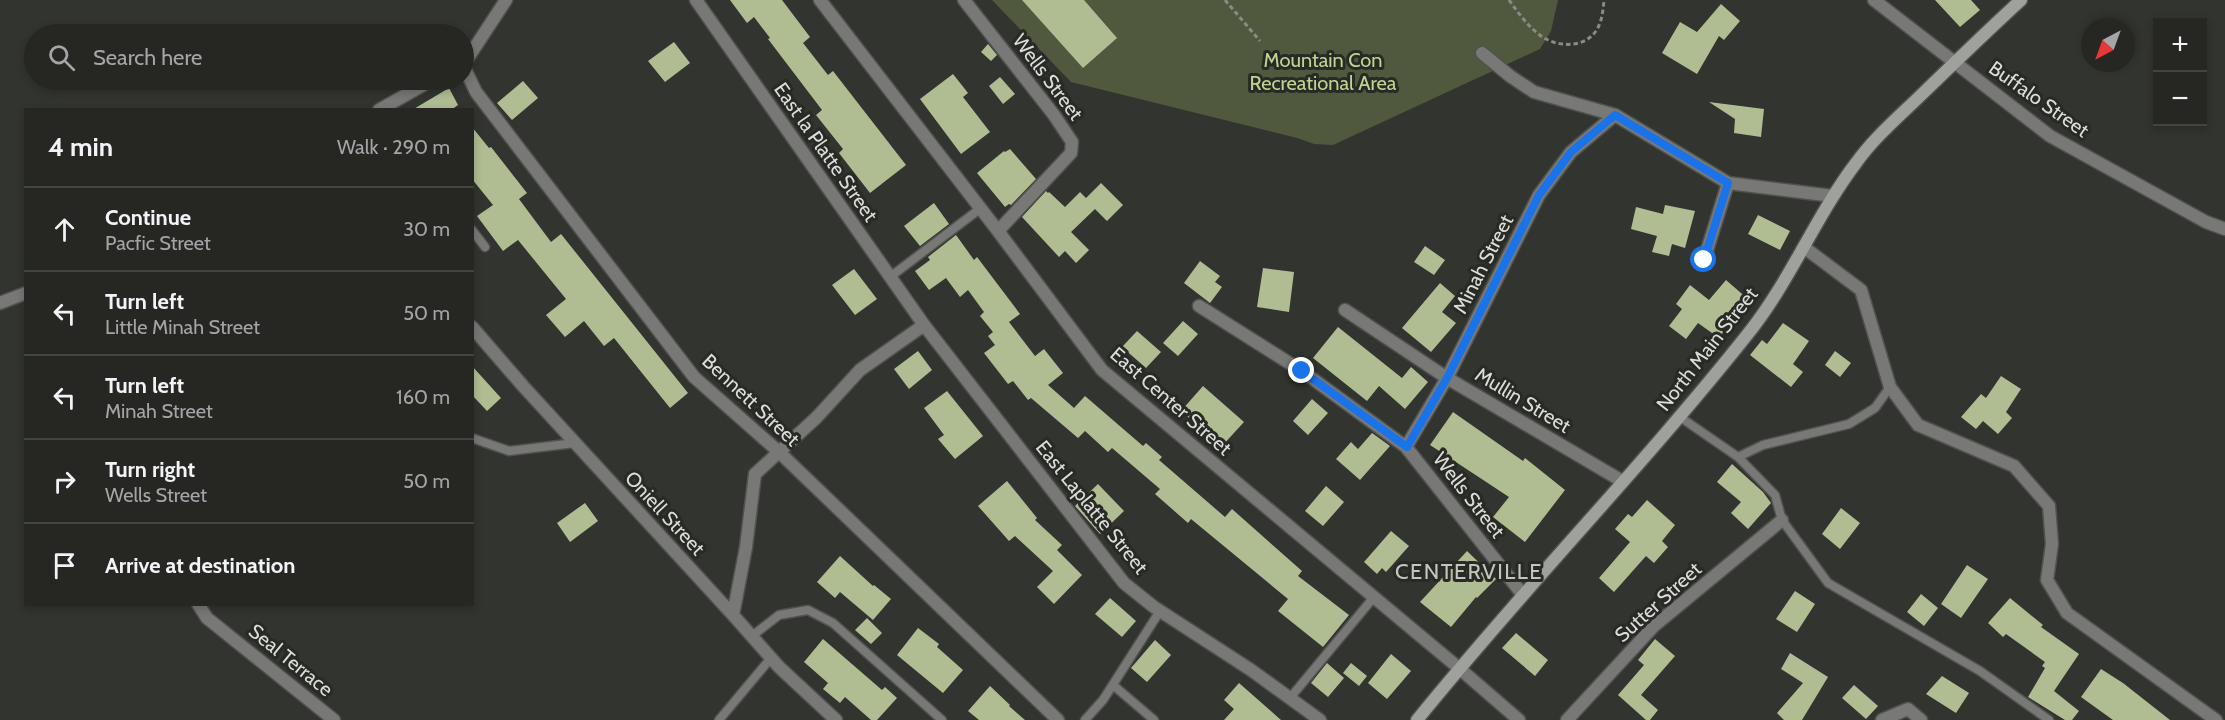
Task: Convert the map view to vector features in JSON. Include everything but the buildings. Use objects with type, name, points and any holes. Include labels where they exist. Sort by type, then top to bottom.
[{"type":"main road","name":"North Main Street","points":[[1416,720],[1680,417],[1749,332],[1805,248],[1833,196],[1880,133],[2021,0]]},
{"type":"street","points":[[474,50],[506,0]]},
{"type":"street","name":"East la Platte Street","points":[[696,0],[924,325]]},
{"type":"street","name":"East Center Street","points":[[819,0],[981,208],[1102,370],[1519,720]]},
{"type":"street","name":"Wells Street","points":[[964,0],[1054,115],[1072,142],[1071,153],[998,231]]},
{"type":"street","name":"Buffalo Street","points":[[1874,0],[2050,136],[2206,222],[2225,229]]},
{"type":"street","points":[[1482,52],[1510,76],[1534,92],[1615,115],[1728,183],[1833,196]]},
{"type":"street","name":"Bennett Street","points":[[474,88],[694,377],[779,452],[1058,720]]},
{"type":"street","points":[[386,108],[416,90]]},
{"type":"street","name":"Minah Street","points":[[1407,447],[1447,378],[1539,195],[1571,152],[1615,115]]},
{"type":"street","points":[[1704,260],[1728,183]]},
{"type":"street","points":[[1805,248],[1861,290],[1890,387],[1918,425],[2014,466],[2049,506],[2052,544],[2047,580],[2067,613],[2216,720]]},
{"type":"street","points":[[0,303],[24,294]]},
{"type":"street","name":"Wells Street","points":[[1199,306],[1302,371],[1407,447],[1523,595]]},
{"type":"street","name":"Mullin Street","points":[[1345,310],[1447,378],[1622,481]]},
{"type":"street","points":[[733,615],[746,547],[755,474],[817,417],[860,370],[924,325]]},
{"type":"street","name":"East Laplatte Street","points":[[924,325],[1124,583],[1160,611],[1320,720]]},
{"type":"street","name":"Oniell Street","points":[[474,329],[574,443],[771,658],[836,720]]},
{"type":"street","name":"Sutter Street","points":[[1567,720],[1654,627],[1782,520]]},
{"type":"street","name":"Seal Terrace","points":[[199,606],[207,618],[334,720]]},
{"type":"street","points":[[1882,720],[1908,710],[1921,720]]},
{"type":"lane","points":[[890,277],[981,208]]},
{"type":"lane","points":[[474,233],[485,247]]},
{"type":"lane","points":[[1738,457],[1763,445],[1849,424],[1875,408],[1890,387]]},
{"type":"lane","points":[[1680,417],[1738,457],[1775,495],[1782,520],[1828,583],[1980,671],[2049,720]]},
{"type":"lane","points":[[474,439],[509,451],[574,443]]},
{"type":"lane","points":[[1290,698],[1374,597]]},
{"type":"lane","points":[[752,636],[779,615],[808,610],[833,622],[942,720]]},
{"type":"lane","points":[[1085,720],[1113,685],[1160,611]]},
{"type":"lane","points":[[719,720],[771,658]]},
{"type":"lane","points":[[1113,685],[1154,720]]},
{"type":"path","points":[[1225,0],[1260,41]]},
{"type":"path","points":[[1509,0],[1529,26],[1558,45],[1586,40],[1595,32],[1603,16],[1604,0]]},
{"type":"green space","name":"Mountain Con Recreational Area","points":[[992,0],[1558,0],[1551,31],[1540,49],[1333,145],[1314,144],[1071,82]]},
{"type":"district","name":"CENTERVILLE","points":[[1469,571]]},
{"type":"route","points":[[1302,371],[1407,447],[1447,378],[1539,195],[1571,152],[1615,115],[1728,183],[1704,260]]}]
